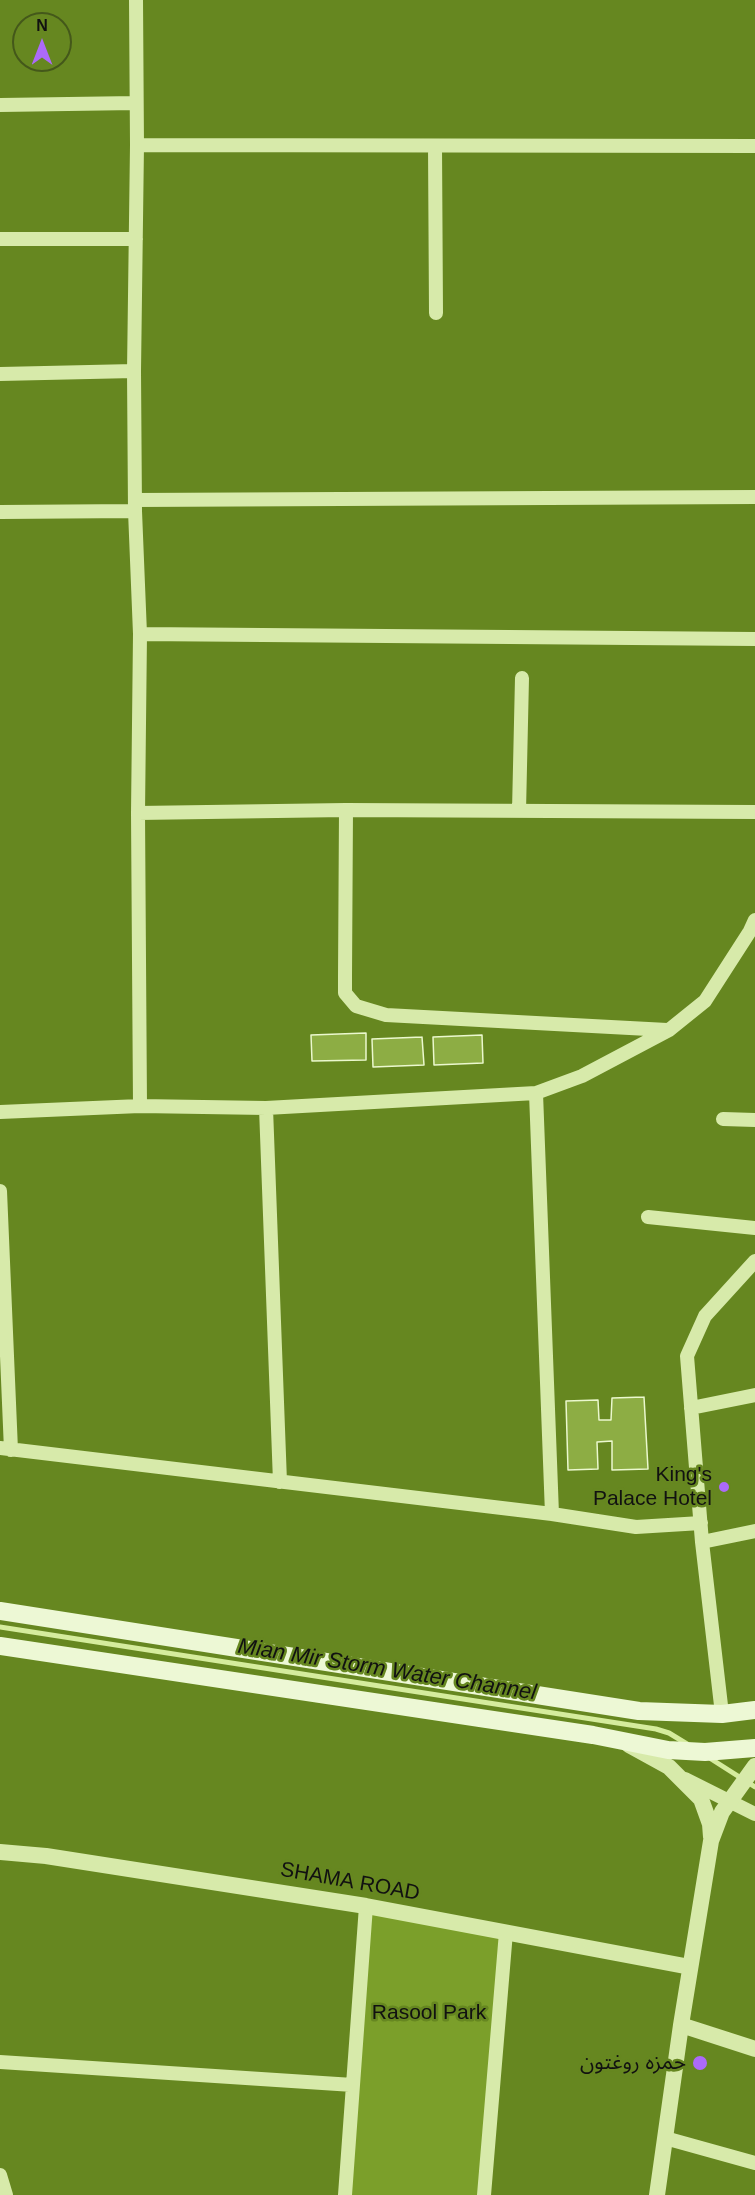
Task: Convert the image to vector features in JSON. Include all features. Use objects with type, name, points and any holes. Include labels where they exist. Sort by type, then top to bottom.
[{"type":"main road","points":[[0,1611],[639,1711],[722,1714],[755,1710]]},
{"type":"main road","points":[[0,1646],[677,1750],[714,1752],[755,1748]]},
{"type":"street","points":[[135,0],[137,145],[134,371],[135,506],[140,634],[138,813],[140,1106]]},
{"type":"street","points":[[0,105],[136,103]]},
{"type":"street","points":[[137,145],[755,146]]},
{"type":"street","points":[[435,146],[436,313]]},
{"type":"street","points":[[0,239],[136,239]]},
{"type":"street","points":[[0,374],[134,371]]},
{"type":"street","points":[[0,512],[135,506],[755,497]]},
{"type":"street","points":[[140,634],[755,639]]},
{"type":"street","points":[[519,811],[522,678]]},
{"type":"street","points":[[138,813],[346,810],[755,812]]},
{"type":"street","points":[[346,810],[345,993],[356,1005],[386,1015],[669,1030]]},
{"type":"street","points":[[0,1112],[140,1106],[266,1108],[536,1093],[582,1076],[669,1030],[705,1001],[755,920]]},
{"type":"street","points":[[536,1093],[552,1515]]},
{"type":"street","points":[[266,1108],[280,1482]]},
{"type":"street","points":[[723,1119],[755,1120]]},
{"type":"street","points":[[0,1191],[5,1449],[636,1527],[700,1523]]},
{"type":"street","points":[[648,1217],[755,1228]]},
{"type":"street","points":[[722,1714],[700,1523],[687,1356],[705,1316],[755,1261]]},
{"type":"street","points":[[691,1408],[755,1397]]},
{"type":"street","points":[[702,1542],[755,1531]]},
{"type":"street","points":[[622,1741],[669,1767],[701,1799],[710,1824],[711,1841]]},
{"type":"street","points":[[659,2194],[681,2025],[711,1841],[719,1818],[755,1767]]},
{"type":"street","points":[[679,1776],[755,1814]]},
{"type":"street","name":"SHAMA ROAD","points":[[0,1852],[46,1856],[366,1906],[690,1967]]},
{"type":"street","points":[[345,2195],[366,1906]]},
{"type":"street","points":[[484,2195],[506,1932]]},
{"type":"street","points":[[681,2025],[755,2049]]},
{"type":"street","points":[[0,2062],[353,2085]]},
{"type":"street","points":[[665,2138],[755,2163]]},
{"type":"street","points":[[0,2175],[6,2195]]},
{"type":"green space","name":"Rasool Park","points":[[366,1906],[506,1932],[484,2195],[345,2195]]},
{"type":"building","points":[[366,1033],[366,1060],[312,1061],[311,1035]]},
{"type":"building","points":[[482,1035],[483,1063],[434,1065],[433,1037]]},
{"type":"building","points":[[422,1037],[424,1065],[373,1067],[372,1039]]},
{"type":"building","points":[[644,1397],[648,1469],[612,1470],[612,1441],[597,1442],[598,1469],[568,1470],[566,1401],[598,1400],[599,1420],[611,1420],[612,1398]]},
{"type":"waterway","name":"Mian Mir Storm Water Channel","points":[[0,1627],[656,1729],[669,1733],[687,1744]]},
{"type":"waterway","name":"Mian Mir Storm Water Channel","points":[[708,1757],[755,1787]]},
{"type":"place","name":"King's Palace Hotel","points":[[724,1487]]},
{"type":"place","name":"حمزه روغتون","points":[[700,2063]]}]
